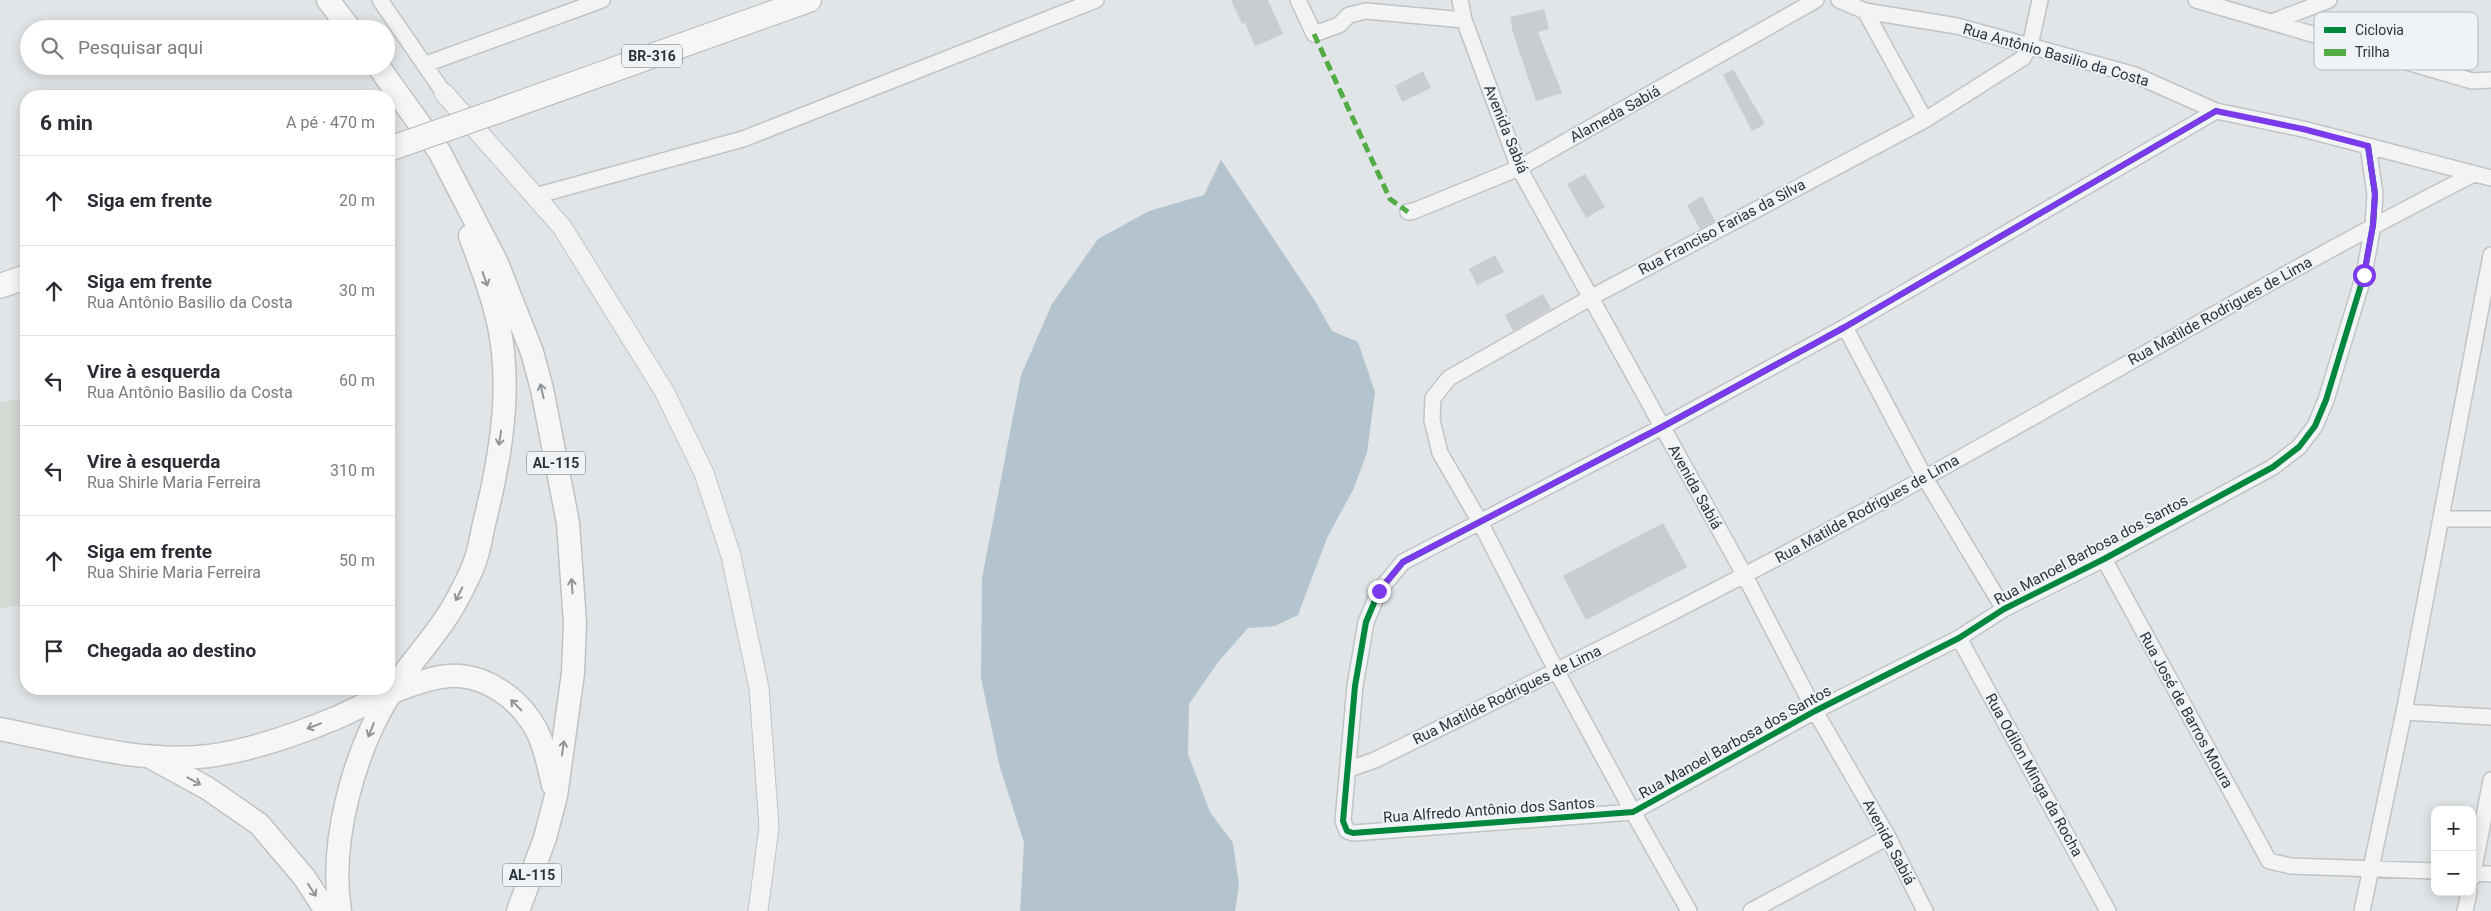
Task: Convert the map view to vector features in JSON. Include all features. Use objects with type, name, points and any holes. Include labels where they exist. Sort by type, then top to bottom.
[{"type":"highway","name":"BR-316","points":[[395,146],[809,0]]},
{"type":"highway","points":[[0,286],[20,279]]},
{"type":"main road","points":[[328,0],[343,20]]},
{"type":"main road","points":[[384,75],[395,90]]},
{"type":"main road","points":[[395,90],[438,151],[495,304],[503,351],[505,403],[491,494],[474,563],[453,606],[395,687]]},
{"type":"main road","name":"AL-115","points":[[438,151],[497,264],[532,352],[542,389],[568,523],[575,622],[573,673],[556,796],[545,838],[518,911]]},
{"type":"main road","points":[[395,692],[438,679],[460,676],[485,682],[514,701],[532,722],[544,748],[556,796]]},
{"type":"main road","points":[[0,729],[152,758],[209,756],[275,742],[336,718],[387,695]]},
{"type":"main road","points":[[340,911],[338,897],[340,852],[346,801],[372,726],[390,695]]},
{"type":"main road","points":[[152,758],[207,788],[259,824],[304,877],[326,911]]},
{"type":"street","points":[[380,0],[394,20]]},
{"type":"street","points":[[426,64],[602,0]]},
{"type":"street","points":[[535,196],[743,139],[1096,0]]},
{"type":"street","points":[[1298,0],[1314,34],[1339,25],[1349,15],[1366,11],[1464,20]]},
{"type":"street","name":"Avenida Sabiá","points":[[1460,0],[1464,20],[1519,168],[1745,576],[1815,711],[1888,837],[1925,911]]},
{"type":"street","name":"Alameda Sabiá","points":[[1408,212],[1519,168],[1816,0]]},
{"type":"street","name":"Rua Antônio Basilio da Costa","points":[[1839,0],[1865,11],[1957,26],[2135,75],[2216,111],[2303,129],[2491,178]]},
{"type":"street","points":[[2030,46],[2040,0]]},
{"type":"street","points":[[2196,0],[2314,34]]},
{"type":"street","points":[[2272,22],[2329,0]]},
{"type":"street","points":[[1865,11],[1925,120]]},
{"type":"street","points":[[395,21],[444,93],[562,227],[664,391],[704,473],[731,556],[760,698],[769,828],[758,911]]},
{"type":"street","name":"Rua Franciso Farias da Silva","points":[[1480,522],[1440,453],[1432,420],[1433,398],[1449,378],[1590,298],[1925,120],[2023,58],[2030,46]]},
{"type":"street","points":[[2435,70],[2472,81],[2491,80]]},
{"type":"street","points":[[1349,769],[1355,686],[1366,622],[1379,591],[1403,562],[1662,427],[1845,327],[2216,111]]},
{"type":"street","points":[[2368,146],[2375,194],[2373,225]]},
{"type":"street","name":"Rua Matilde Rodrigues de Lima","points":[[1349,769],[1375,760],[1556,672],[1745,576],[1925,478],[2373,225],[2474,174]]},
{"type":"street","name":"Rua Manoel Barbosa dos Santos","points":[[1632,812],[1815,711],[1959,638],[2004,609],[2104,559],[2272,467],[2299,447],[2315,426],[2326,400],[2364,275],[2373,225]]},
{"type":"street","points":[[2362,911],[2404,712],[2491,255]]},
{"type":"street","points":[[1845,327],[1925,478],[2004,609]]},
{"type":"street","points":[[2442,518],[2491,519]]},
{"type":"street","points":[[1480,522],[1556,672],[1632,812],[1689,911]]},
{"type":"street","name":"Rua José de Barros Moura","points":[[2104,559],[2269,861],[2291,866],[2371,868]]},
{"type":"street","name":"Rua Odilon Minga da Rocha","points":[[1959,638],[2108,911]]},
{"type":"street","points":[[2404,712],[2491,717]]},
{"type":"street","name":"Rua Alfredo Antônio dos Santos","points":[[1349,769],[1343,821],[1347,830],[1353,833],[1632,812]]},
{"type":"street","points":[[2476,859],[2491,780]]},
{"type":"street","points":[[1751,911],[1888,837]]},
{"type":"street","points":[[2371,868],[2431,871]]},
{"type":"street","points":[[2476,875],[2491,874]]},
{"type":"street","points":[[2465,911],[2468,896]]},
{"type":"shaded area","points":[[20,399],[20,606],[0,608],[0,402]]},
{"type":"water","points":[[1221,160],[1315,301],[1332,331],[1358,342],[1375,392],[1367,453],[1353,490],[1327,538],[1298,615],[1275,626],[1248,628],[1219,661],[1189,704],[1188,754],[1210,812],[1233,843],[1239,885],[1235,911],[1020,911],[1024,843],[999,764],[981,678],[982,578],[1021,375],[1052,304],[1098,239],[1149,211],[1204,195]]},
{"type":"building","points":[[1231,0],[1268,0],[1283,34],[1255,46],[1245,23],[1242,24]]},
{"type":"building","points":[[1544,9],[1549,29],[1538,32],[1562,93],[1536,101],[1513,33],[1510,17]]},
{"type":"building","points":[[1733,69],[1765,124],[1752,131],[1723,75]]},
{"type":"building","points":[[1423,71],[1431,88],[1402,102],[1395,86]]},
{"type":"building","points":[[1585,174],[1605,207],[1586,218],[1567,184]]},
{"type":"building","points":[[1702,196],[1715,221],[1700,229],[1687,205]]},
{"type":"building","points":[[1495,255],[1504,272],[1477,285],[1469,269]]},
{"type":"building","points":[[1543,294],[1551,309],[1513,331],[1505,315]]},
{"type":"building","points":[[1663,523],[1687,567],[1586,620],[1563,576]]},
{"type":"marked path","points":[[1314,34],[1390,199],[1408,212]]},
{"type":"cycle path","points":[[2216,111],[1845,327],[1662,427],[1403,562],[1379,591],[1366,622],[1355,686],[1343,821],[1347,831],[1353,833],[1633,812],[1815,711],[1959,638],[2004,609],[2104,559],[2273,467],[2299,447],[2315,426],[2326,400],[2364,275],[2373,225],[2375,194],[2368,146]]},
{"type":"route","points":[[1379,591],[1403,562],[1662,427],[1845,327],[2216,111],[2303,129],[2368,146],[2375,194],[2373,225],[2364,275]]}]
